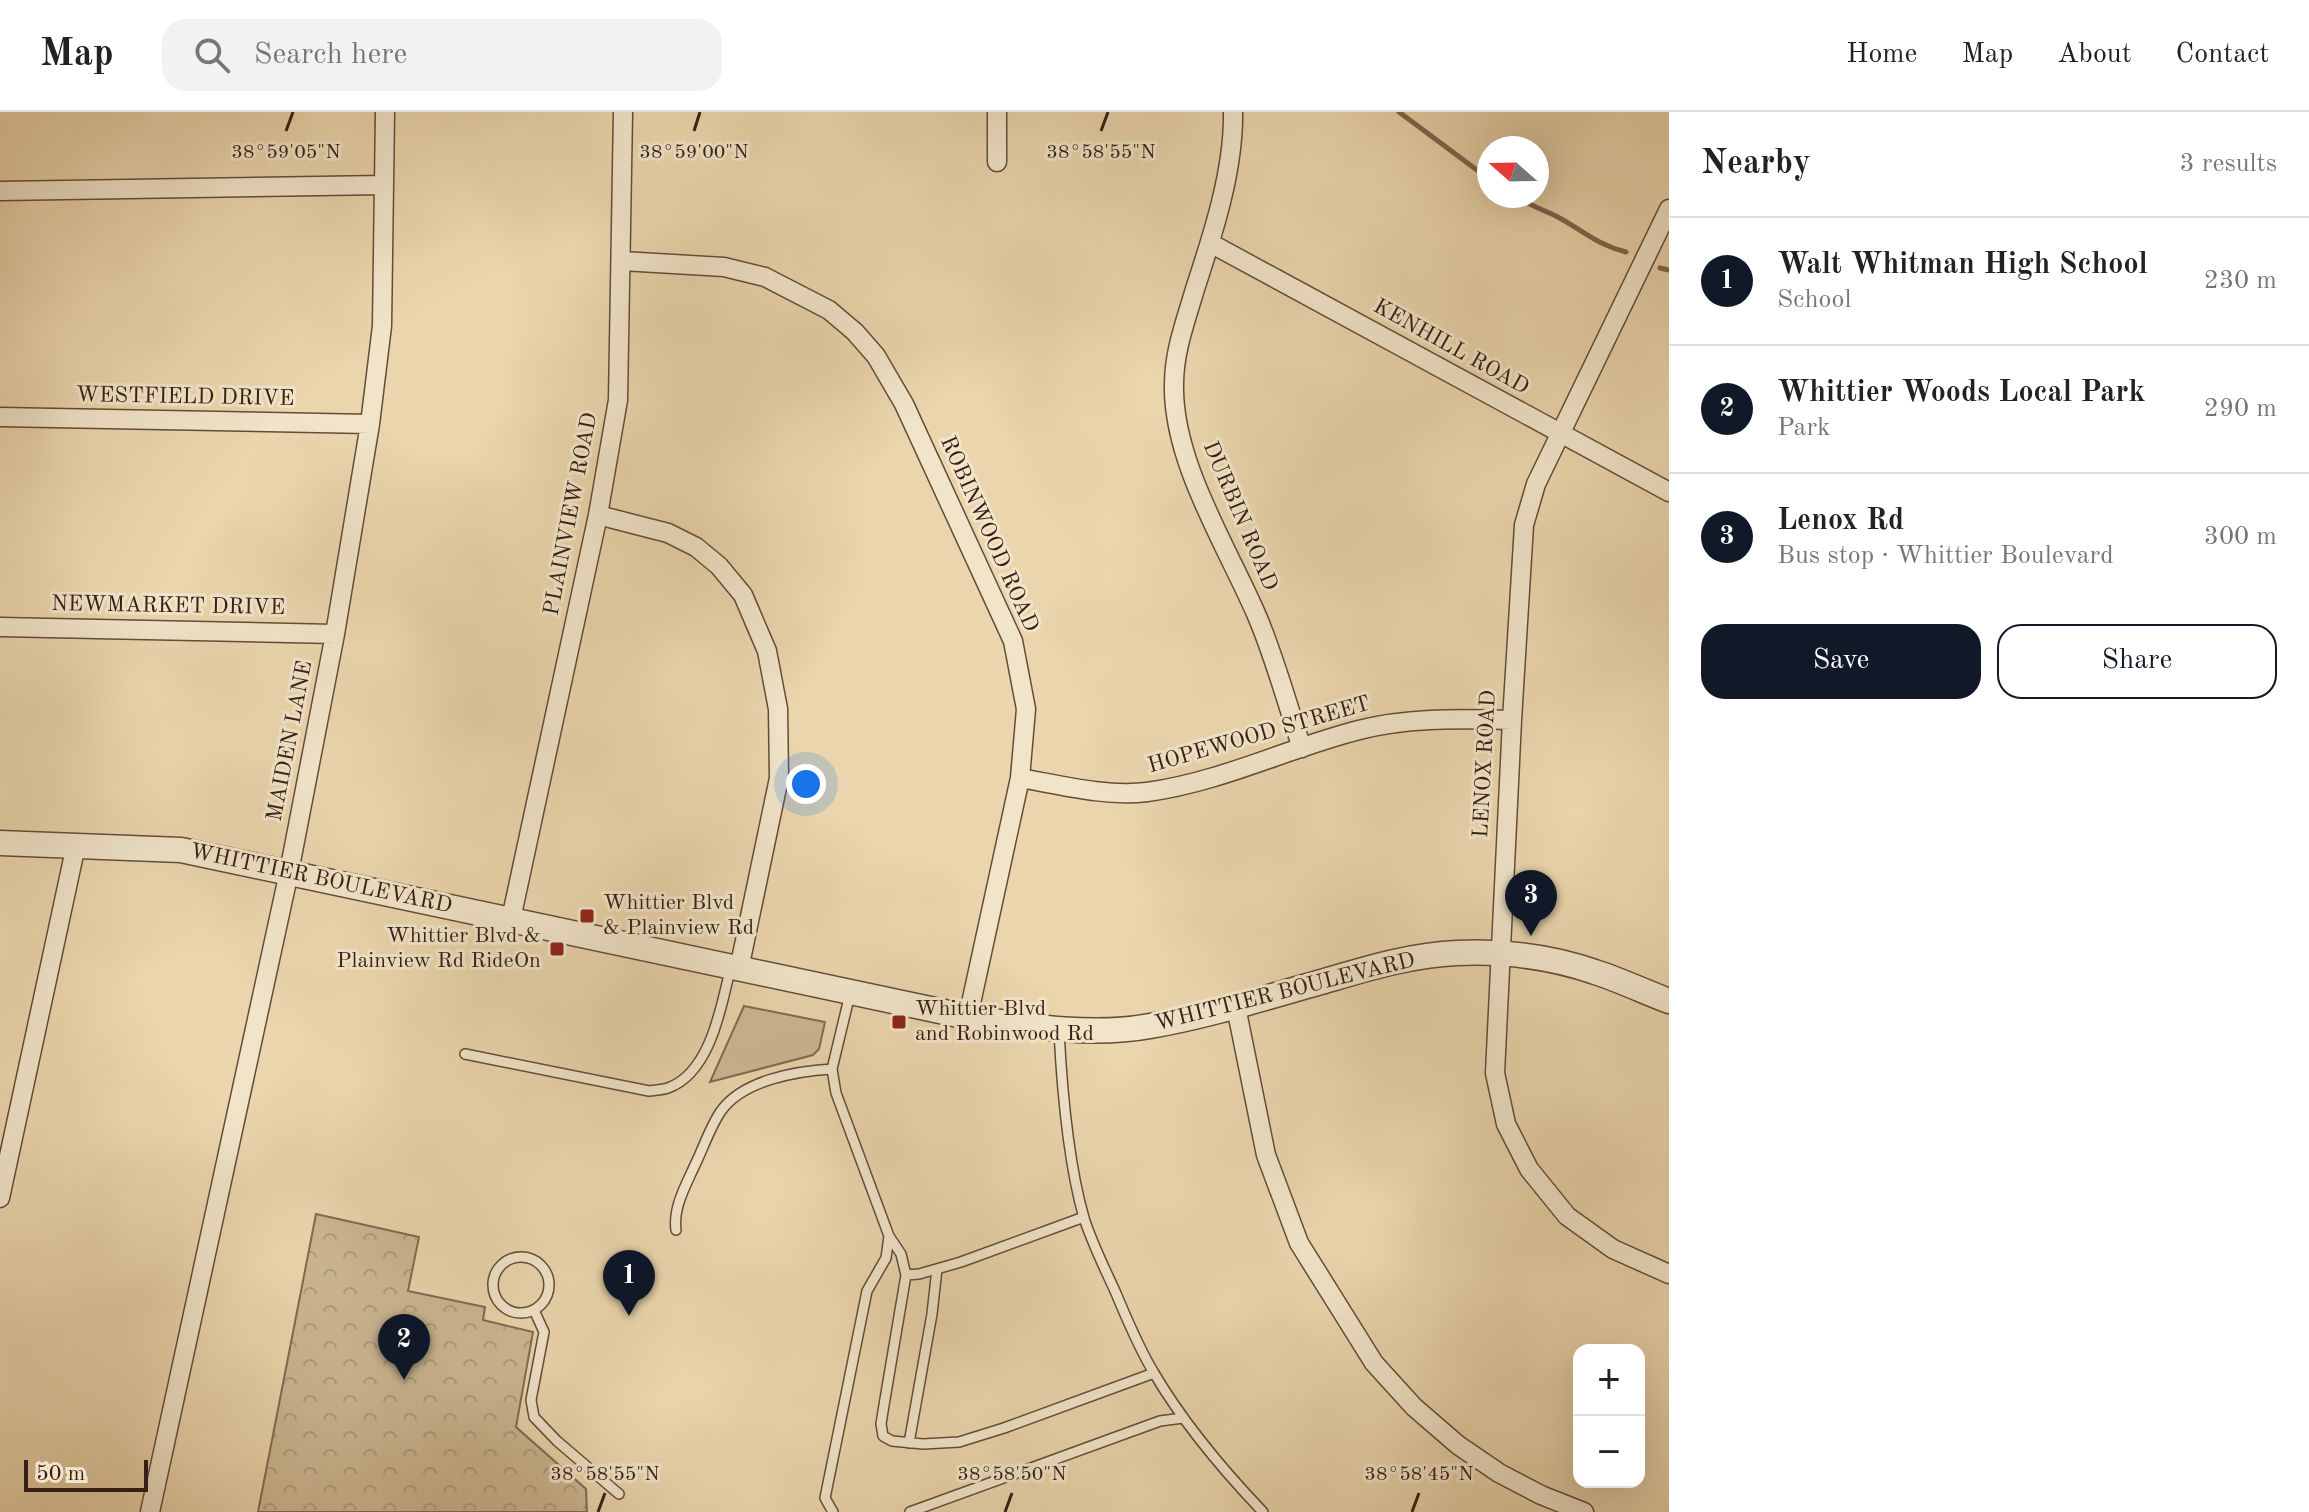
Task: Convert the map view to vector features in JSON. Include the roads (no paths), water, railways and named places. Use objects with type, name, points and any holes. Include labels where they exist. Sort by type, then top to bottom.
[{"type":"street","name":"MAIDEN LANE","points":[[150,1512],[289,872],[335,634],[370,424],[382,326],[385,112]]},
{"type":"street","name":"PLAINVIEW ROAD","points":[[511,919],[598,515],[618,400],[623,112]]},
{"type":"street","points":[[997,112],[997,162]]},
{"type":"street","name":"DURBIN ROAD","points":[[1233,112],[1225,187],[1177,348],[1174,385],[1178,425],[1189,468],[1259,619],[1302,748]]},
{"type":"street","points":[[0,191],[384,185]]},
{"type":"street","name":"LENOX ROAD","points":[[1669,209],[1536,484],[1524,525],[1495,1073],[1506,1124],[1529,1169],[1567,1216],[1613,1249],[1669,1274]]},
{"type":"street","name":"KENHILL ROAD","points":[[1210,243],[1669,492]]},
{"type":"street","name":"ROBINWOOD ROAD","points":[[622,261],[724,267],[765,277],[829,310],[855,332],[876,356],[904,404],[1013,641],[1026,709],[1020,778],[968,1017]]},
{"type":"street","name":"WESTFIELD DRIVE","points":[[0,417],[370,424]]},
{"type":"street","points":[[598,515],[668,533],[696,547],[719,566],[743,595],[767,651],[778,709],[779,778],[734,968]]},
{"type":"street","name":"NEWMARKET DRIVE","points":[[0,627],[335,634]]},
{"type":"street","name":"HOPEWOOD STREET","points":[[1020,778],[1099,791],[1145,792],[1203,780],[1358,730],[1398,722],[1446,718],[1512,720]]},
{"type":"street","name":"WHITTIER BOULEVARD","points":[[0,843],[181,850],[850,993],[968,1017],[1031,1026],[1098,1030],[1147,1027],[1236,1007],[1404,958],[1458,953],[1547,959],[1594,972],[1669,1001]]},
{"type":"street","points":[[0,1198],[76,845]]},
{"type":"street","points":[[1236,1007],[1266,1155],[1299,1243],[1374,1363],[1414,1407],[1458,1445],[1499,1473],[1541,1495],[1584,1512]]},
{"type":"lane","points":[[465,1054],[649,1091],[669,1087],[685,1077],[710,1041],[734,968]]},
{"type":"lane","points":[[850,993],[832,1069],[838,1103],[889,1236],[901,1254],[906,1275],[881,1424],[883,1436],[892,1441],[909,1443],[959,1442],[1154,1373]]},
{"type":"lane","points":[[1059,1028],[1062,1089],[1076,1178],[1084,1217],[1098,1254],[1154,1373],[1183,1418],[1263,1512]]},
{"type":"lane","points":[[676,1230],[674,1218],[683,1191],[720,1112],[735,1096],[793,1072],[832,1069]]},
{"type":"lane","points":[[906,1275],[937,1269],[1084,1217]]},
{"type":"lane","points":[[833,1512],[825,1498],[845,1394],[867,1291],[886,1258],[889,1236]]},
{"type":"lane","points":[[525,1257],[538,1263],[546,1274],[549,1287],[544,1301],[534,1310],[522,1314],[509,1311],[499,1303],[493,1291],[493,1279],[500,1266],[511,1259],[525,1257]]},
{"type":"lane","points":[[909,1443],[937,1269]]},
{"type":"lane","points":[[534,1310],[544,1332],[531,1400],[534,1417],[619,1494]]},
{"type":"lane","points":[[910,1512],[1160,1421],[1183,1418]]},
{"type":"waterway","points":[[1399,112],[1477,170]]},
{"type":"waterway","points":[[1539,208],[1597,241],[1626,252]]},
{"type":"waterway","points":[[1660,268],[1669,270]]},
{"type":"place","name":"Whittier Blvd & Plainview Rd","points":[[587,916]]},
{"type":"place","name":"Lenox Rd","points":[[1531,936]]},
{"type":"place","name":"Whittier Blvd & Plainview Rd RideOn","points":[[557,949]]},
{"type":"place","name":"Whittier Blvd and Robinwood Rd","points":[[899,1022]]},
{"type":"place","name":"Walt Whitman High School","points":[[629,1316]]},
{"type":"place","name":"Whittier Woods Local Park","points":[[404,1380]]}]
